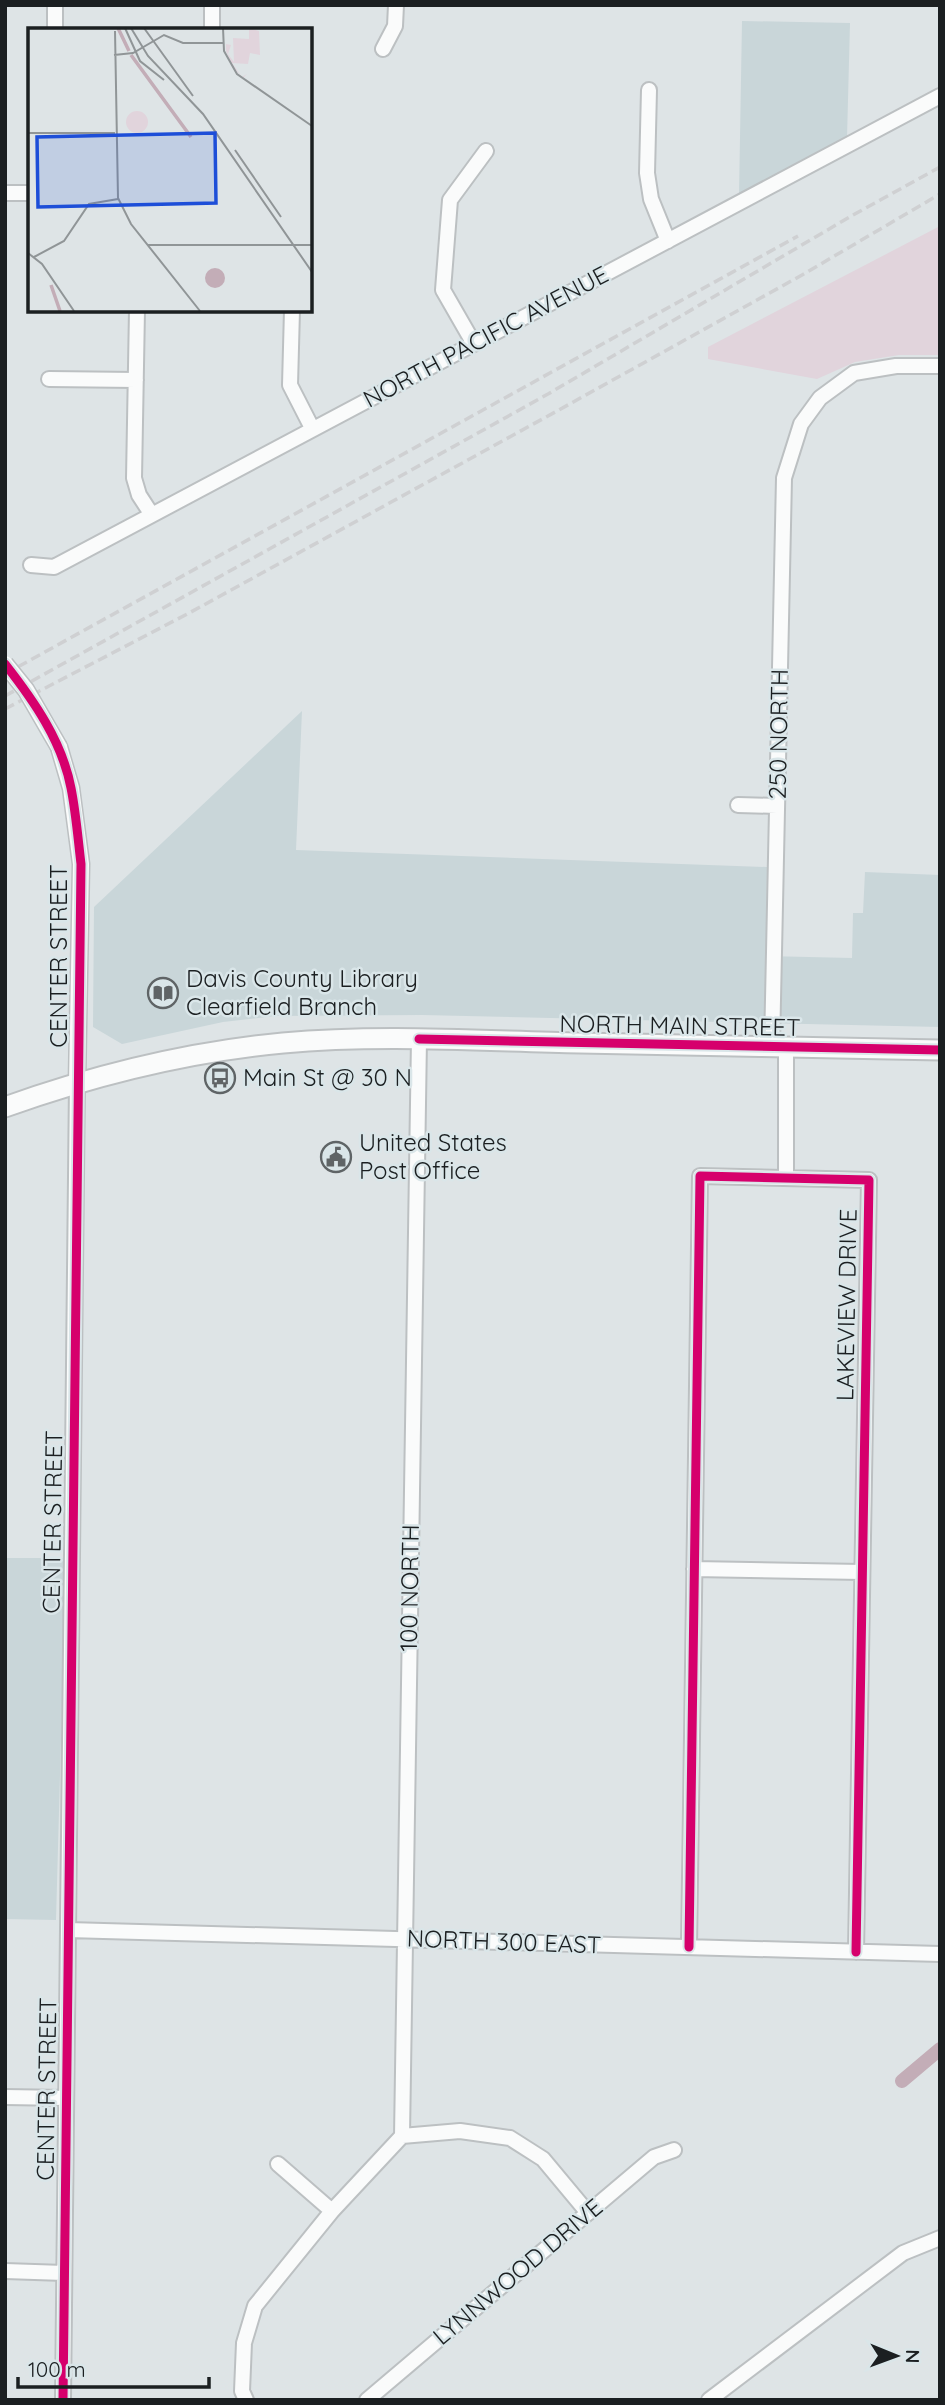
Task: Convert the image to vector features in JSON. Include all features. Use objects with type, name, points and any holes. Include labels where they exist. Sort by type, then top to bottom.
[{"type":"main road","name":"NORTH MAIN STREET","points":[[5,1107],[77,1083],[162,1062],[285,1043],[419,1039],[940,1050]]},
{"type":"street","points":[[55,5],[55,28]]},
{"type":"street","points":[[212,5],[212,28]]},
{"type":"street","points":[[383,49],[395,26],[396,5]]},
{"type":"street","points":[[649,90],[647,173],[651,199],[668,241]]},
{"type":"street","name":"NORTH PACIFIC AVENUE","points":[[31,565],[54,567],[940,96]]},
{"type":"street","points":[[474,344],[443,290],[450,200],[486,150]]},
{"type":"street","points":[[5,193],[28,193]]},
{"type":"street","points":[[137,312],[134,478],[139,495],[152,515]]},
{"type":"street","points":[[292,312],[290,385],[313,428]]},
{"type":"street","name":"250 NORTH","points":[[779,1047],[777,806],[784,478],[801,424],[820,398],[854,373],[896,366],[940,366]]},
{"type":"street","points":[[49,379],[136,380]]},
{"type":"street","name":"CENTER STREET","points":[[5,664],[26,690],[58,747],[71,788],[81,864],[63,2400]]},
{"type":"street","points":[[738,805],[777,806]]},
{"type":"street","name":"100 NORTH","points":[[402,2136],[419,1039]]},
{"type":"street","points":[[779,1047],[786,1178]]},
{"type":"street","name":"LAKEVIEW DRIVE","points":[[690,1947],[699,1176],[869,1180],[856,1952]]},
{"type":"street","points":[[694,1569],[862,1572]]},
{"type":"street","name":"NORTH 300 EAST","points":[[68,1930],[940,1954]]},
{"type":"street","points":[[5,2097],[66,2098]]},
{"type":"street","points":[[246,2400],[242,2391],[244,2343],[255,2306],[332,2211],[402,2136],[460,2132],[510,2138],[543,2159],[588,2213]]},
{"type":"street","name":"LYNNWOOD DRIVE","points":[[367,2400],[654,2157],[674,2150]]},
{"type":"street","points":[[278,2164],[332,2211]]},
{"type":"street","points":[[709,2400],[903,2253],[940,2238]]},
{"type":"street","points":[[5,2272],[64,2273]]},
{"type":"shaded area","points":[[742,21],[850,23],[847,138],[739,196]]},
{"type":"shaded area","points":[[940,226],[940,355],[899,355],[855,362],[817,379],[708,359],[708,347]]},
{"type":"shaded area","points":[[302,711],[296,850],[767,867],[766,956],[852,958],[853,913],[863,913],[865,872],[940,875],[940,1027],[422,1015],[275,1016],[223,1022],[122,1044],[93,1027],[94,907]]},
{"type":"shaded area","points":[[5,1558],[66,1558],[56,1920],[5,1919]]},
{"type":"waterway","points":[[902,2081],[940,2049]]},
{"type":"railway","points":[[5,696],[548,394],[940,167]]},
{"type":"railway","points":[[5,709],[191,612],[557,411],[802,275],[940,194]]},
{"type":"railway","points":[[5,674],[798,236]]},
{"type":"cycle path","points":[[5,664],[36,707],[61,754],[73,797],[81,864],[63,2400]]},
{"type":"cycle path","points":[[419,1039],[940,1050]]},
{"type":"cycle path","points":[[689,1947],[700,1176],[869,1180],[856,1952]]},
{"type":"place","name":"Davis County Library Clearfield Branch","points":[[163,993]]},
{"type":"place","name":"Main St @ 30 N","points":[[220,1078]]},
{"type":"place","name":"United States Post Office","points":[[336,1157]]}]
